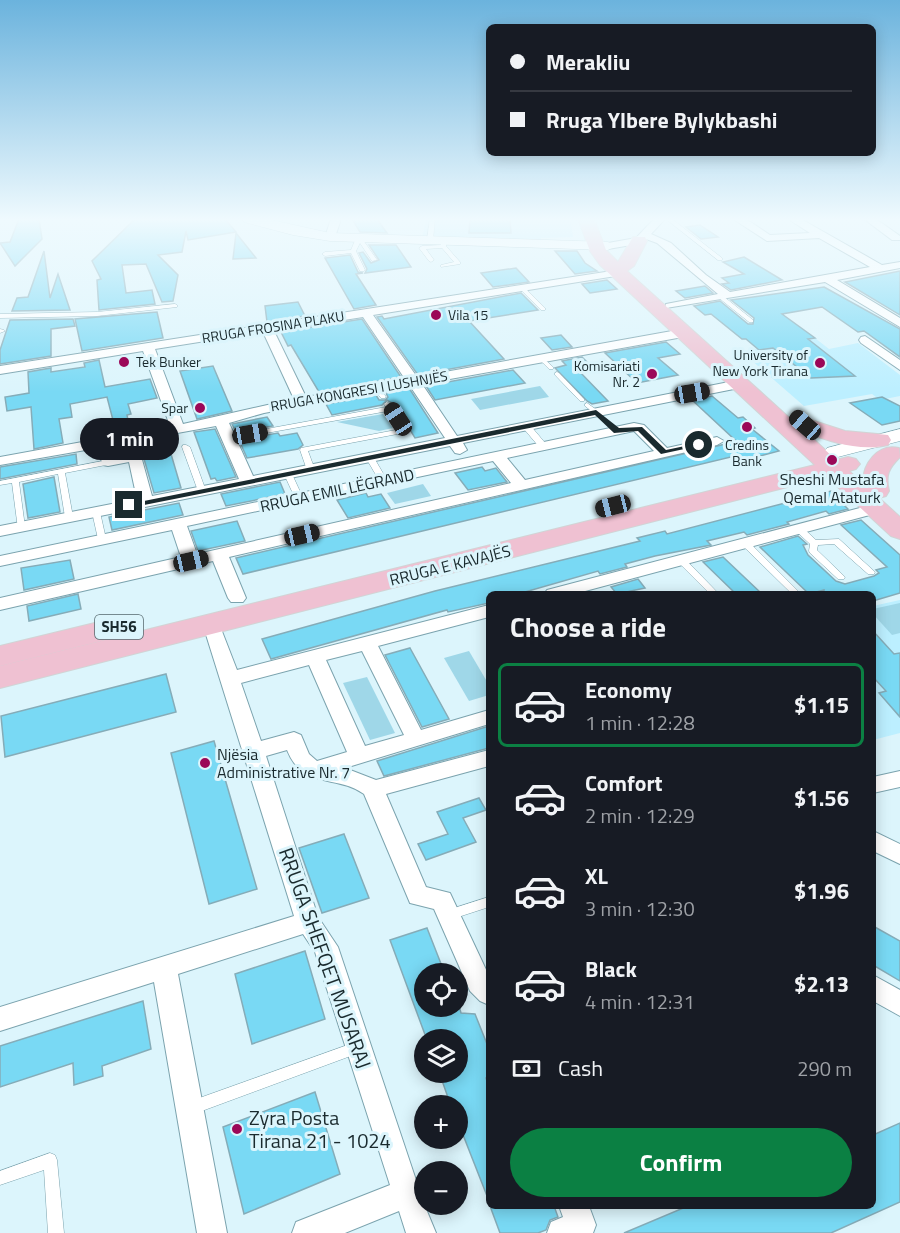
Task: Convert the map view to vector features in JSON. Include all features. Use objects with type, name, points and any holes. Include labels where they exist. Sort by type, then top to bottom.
[{"type":"main road","points":[[629,277],[683,333],[739,384],[795,427],[842,438],[893,445],[875,472],[870,498]]},
{"type":"main road","points":[[632,277],[670,306],[832,460],[900,531]]},
{"type":"main road","points":[[795,427],[782,473],[823,482],[870,498],[900,512]]},
{"type":"main road","name":"RRUGA E KAVAJËS","points":[[0,677],[212,625],[832,460]]},
{"type":"main road","name":"RRUGA E KAVAJËS","points":[[0,656],[237,598],[782,473]]},
{"type":"street","name":"RRUGA FROSINA PLAKU","points":[[0,370],[582,277]]},
{"type":"street","points":[[701,277],[724,297]]},
{"type":"street","points":[[670,306],[836,277]]},
{"type":"street","points":[[827,278],[900,323]]},
{"type":"street","points":[[366,313],[468,462]]},
{"type":"street","points":[[267,328],[302,402]]},
{"type":"street","name":"RRUGA KONGRESI I LUSHNJËS","points":[[0,461],[221,421],[262,409],[302,402],[385,399],[413,382],[546,363],[683,333]]},
{"type":"street","points":[[865,340],[900,366]]},
{"type":"street","points":[[148,347],[178,429]]},
{"type":"street","points":[[0,531],[527,427],[588,406],[739,384]]},
{"type":"street","points":[[588,406],[617,431]]},
{"type":"street","points":[[221,421],[248,482]]},
{"type":"street","name":"RRUGA EMIL LËGRAND","points":[[0,561],[617,431],[639,428],[664,453]]},
{"type":"street","points":[[0,604],[717,441]]},
{"type":"street","points":[[103,442],[108,462],[136,459],[145,502]]},
{"type":"street","name":"RRUGA E KAVAJËS","points":[[832,460],[893,445]]},
{"type":"street","points":[[497,456],[521,485]]},
{"type":"street","points":[[196,492],[200,519]]},
{"type":"street","points":[[564,591],[799,529],[870,498]]},
{"type":"street","points":[[178,523],[191,561]]},
{"type":"street","points":[[219,554],[237,598]]},
{"type":"street","points":[[230,679],[486,612]]},
{"type":"street","name":"RRUGA SHEFQET MUSARAJ","points":[[212,625],[308,922],[326,947],[422,1233]]},
{"type":"street","points":[[367,643],[416,739]]},
{"type":"street","points":[[315,657],[359,756]]},
{"type":"street","points":[[314,769],[486,718]]},
{"type":"street","points":[[254,751],[294,740],[301,759],[314,769],[363,780],[373,789],[418,896],[442,900],[486,985]]},
{"type":"street","points":[[373,789],[486,758]]},
{"type":"street","points":[[876,784],[900,779]]},
{"type":"street","points":[[876,842],[900,855]]},
{"type":"street","points":[[0,1019],[308,922]]},
{"type":"street","points":[[164,967],[212,1233]]},
{"type":"street","points":[[876,989],[900,1004]]},
{"type":"street","points":[[307,1233],[407,1192]]},
{"type":"street","points":[[562,1233],[581,1225],[575,1209]]},
{"type":"lane","points":[[522,288],[543,309]]},
{"type":"lane","points":[[724,297],[751,321]]},
{"type":"lane","points":[[0,316],[97,314],[175,306]]},
{"type":"lane","points":[[557,374],[588,406]]},
{"type":"lane","points":[[228,438],[385,399],[405,430],[304,450],[311,470]]},
{"type":"lane","points":[[527,427],[543,446]]},
{"type":"lane","points":[[186,447],[196,492]]},
{"type":"lane","points":[[370,458],[383,480]]},
{"type":"lane","points":[[0,483],[108,462]]},
{"type":"lane","points":[[61,471],[69,517]]},
{"type":"lane","points":[[288,474],[299,498]]},
{"type":"lane","points":[[15,480],[21,527]]},
{"type":"lane","points":[[96,512],[102,539]]},
{"type":"lane","points":[[799,529],[814,543],[836,541],[871,572]]},
{"type":"lane","points":[[745,543],[794,591]]},
{"type":"lane","points":[[814,543],[813,551],[841,577]]},
{"type":"lane","points":[[681,560],[712,591]]},
{"type":"lane","points":[[449,915],[486,903]]},
{"type":"lane","points":[[189,1108],[358,1047]]},
{"type":"lane","points":[[0,1178],[50,1160],[56,1233]]},
{"type":"shaded area","name":"University of New York Tirana","points":[[815,338],[829,349],[858,343],[900,375],[900,396],[880,400],[872,394],[804,406],[742,352]]},
{"type":"shaded area","points":[[540,386],[549,397],[480,410],[471,399]]},
{"type":"shaded area","points":[[383,414],[393,428],[379,431],[337,422]]},
{"type":"shaded area","points":[[423,484],[431,496],[395,504],[387,493]]},
{"type":"shaded area","points":[[900,600],[900,733],[876,739],[876,605]]},
{"type":"shaded area","points":[[900,603],[900,633],[892,635],[876,617],[876,608]]},
{"type":"shaded area","points":[[469,651],[486,680],[486,696],[469,701],[444,658]]},
{"type":"shaded area","points":[[367,677],[395,733],[370,740],[343,683]]},
{"type":"building","points":[[35,277],[47,277],[50,298],[59,277],[70,310],[12,311],[17,298],[28,297]]},
{"type":"building","points":[[100,277],[124,277],[126,293],[152,290],[155,304],[99,310],[97,280],[101,279]]},
{"type":"building","points":[[151,277],[178,277],[173,301],[162,302]]},
{"type":"building","points":[[336,277],[358,277],[376,305],[354,309]]},
{"type":"building","points":[[484,277],[524,277],[529,282],[493,287]]},
{"type":"building","points":[[776,277],[782,280],[731,290],[722,284],[729,283],[722,278]]},
{"type":"building","points":[[872,277],[900,277],[900,315],[845,282]]},
{"type":"building","points":[[607,280],[617,289],[590,293],[582,284]]},
{"type":"building","points":[[705,286],[713,293],[685,298],[676,291]]},
{"type":"building","points":[[824,287],[900,329],[900,357],[864,331],[858,332],[822,307],[782,314],[815,338],[808,339],[855,376],[811,378],[773,348],[759,350],[711,314],[705,315],[694,306],[720,301],[748,324],[753,324],[754,318],[731,300]]},
{"type":"building","points":[[521,293],[538,310],[469,321],[504,359],[418,375],[377,317],[382,316],[384,319]]},
{"type":"building","points":[[298,302],[305,316],[267,322],[265,306]]},
{"type":"building","points":[[157,312],[163,338],[82,351],[75,319]]},
{"type":"building","points":[[73,319],[75,326],[51,329],[51,356],[0,364],[0,350],[10,320]]},
{"type":"building","points":[[362,319],[401,377],[319,392],[281,332]]},
{"type":"building","points":[[561,335],[572,347],[552,350],[541,338]]},
{"type":"building","points":[[666,342],[680,354],[658,358],[678,375],[637,383],[605,353]]},
{"type":"building","points":[[582,357],[591,366],[577,369],[608,401],[592,404],[587,401],[555,368],[566,365],[562,361]]},
{"type":"building","points":[[99,360],[105,387],[150,379],[157,398],[128,404],[131,414],[127,415],[130,431],[114,434],[112,424],[114,424],[107,397],[70,404],[72,417],[59,419],[63,443],[34,449],[31,407],[7,411],[5,397],[29,393],[28,372],[51,368],[51,372],[85,367],[84,363]]},
{"type":"building","points":[[213,366],[232,411],[197,419],[180,371]]},
{"type":"building","points":[[513,370],[525,383],[435,400],[426,386]]},
{"type":"building","points":[[409,388],[438,433],[415,438],[395,405],[387,400],[382,405],[332,415],[326,404],[376,395],[379,400],[385,400],[388,397],[386,393]]},
{"type":"building","points":[[712,396],[738,418],[743,417],[755,428],[752,429],[779,451],[745,460],[739,455],[243,574],[236,558],[734,442],[735,440],[692,400]]},
{"type":"building","points":[[882,397],[900,406],[900,421],[882,425],[850,403]]},
{"type":"building","points":[[267,417],[273,426],[236,432],[232,424]]},
{"type":"building","points":[[215,429],[236,477],[217,481],[215,478],[211,479],[194,432]]},
{"type":"building","points":[[278,433],[280,436],[297,433],[303,445],[298,449],[247,458],[239,440]]},
{"type":"building","points":[[166,437],[181,488],[154,493],[139,442]]},
{"type":"building","points":[[76,454],[77,464],[0,479],[0,467]]},
{"type":"building","points":[[482,467],[485,471],[496,468],[507,482],[468,490],[455,473]]},
{"type":"building","points":[[54,477],[60,512],[28,518],[23,484]]},
{"type":"building","points":[[280,482],[285,494],[226,506],[221,494]]},
{"type":"building","points":[[831,491],[848,505],[845,506],[848,509],[829,514],[826,511],[747,535],[744,532],[707,541],[711,545],[655,556],[600,574],[598,571],[528,591],[486,591],[486,604],[448,612],[447,610],[271,659],[262,639],[435,591],[640,541],[637,538],[665,531],[667,534]]},
{"type":"building","points":[[366,493],[368,497],[381,494],[390,508],[348,518],[337,500]]},
{"type":"building","points":[[179,503],[183,515],[112,530],[109,517]]},
{"type":"building","points":[[861,520],[900,555],[900,593],[876,600],[876,591],[806,591],[760,547],[798,536],[807,544],[803,545],[808,555],[836,581],[845,584],[874,576],[879,573],[876,570],[887,567],[841,525]]},
{"type":"building","points":[[237,521],[245,541],[198,551],[191,531]]},
{"type":"building","points":[[723,557],[759,591],[733,591],[703,562]]},
{"type":"building","points":[[70,560],[74,579],[24,590],[21,568]]},
{"type":"building","points":[[638,579],[645,588],[614,591],[611,587]]},
{"type":"building","points":[[78,594],[81,609],[29,621],[27,606]]},
{"type":"building","points":[[876,634],[894,654],[900,653],[900,717],[879,693],[886,691],[876,680]]},
{"type":"building","points":[[410,648],[449,719],[422,727],[385,655]]},
{"type":"building","points":[[166,674],[176,712],[5,757],[1,716]]},
{"type":"building","points":[[486,727],[486,749],[384,776],[377,761]]},
{"type":"building","points":[[214,741],[257,889],[209,904],[171,753]]},
{"type":"building","points":[[479,798],[486,810],[463,818],[476,842],[426,860],[418,844],[448,834],[437,812]]},
{"type":"building","points":[[344,834],[369,898],[322,913],[299,848]]},
{"type":"building","points":[[427,928],[441,963],[414,963],[414,1005],[390,940]]},
{"type":"building","points":[[876,928],[900,941],[900,981],[876,967]]},
{"type":"building","points":[[305,951],[325,1019],[252,1044],[235,974]]},
{"type":"building","points":[[143,1001],[151,1049],[102,1066],[103,1076],[74,1085],[73,1063],[0,1087],[0,1046]]},
{"type":"building","points":[[468,1014],[475,1014],[486,1042],[486,1193],[468,1147],[468,1095],[447,1095],[443,1083],[468,1083],[468,1029],[423,1029],[418,1017],[468,1017]]},
{"type":"building","points":[[315,1092],[340,1174],[244,1214],[223,1127]]},
{"type":"building","points":[[900,1123],[900,1202],[831,1233],[624,1233],[681,1209],[876,1209],[876,1134]]},
{"type":"building","points":[[491,1209],[555,1209],[558,1217],[550,1220],[546,1230],[538,1233],[500,1233]]},
{"type":"place","name":"Vila 15","points":[[436,315]]},
{"type":"place","name":"Tek Bunker","points":[[124,362]]},
{"type":"place","name":"University of New York Tirana","points":[[820,363]]},
{"type":"place","name":"Komisariati Nr. 2","points":[[652,374]]},
{"type":"place","name":"Spar","points":[[200,408]]},
{"type":"place","name":"Credins Bank","points":[[747,427]]},
{"type":"place","name":"Sheshi Mustafa Qemal Ataturk","points":[[832,460]]},
{"type":"place","name":"Njësia Administrative Nr. 7","points":[[205,763]]},
{"type":"place","name":"Zyra Posta Tirana 21 - 1024","points":[[237,1129]]},
{"type":"route","points":[[129,505],[596,412],[617,431],[639,428],[664,453],[699,445]]}]
